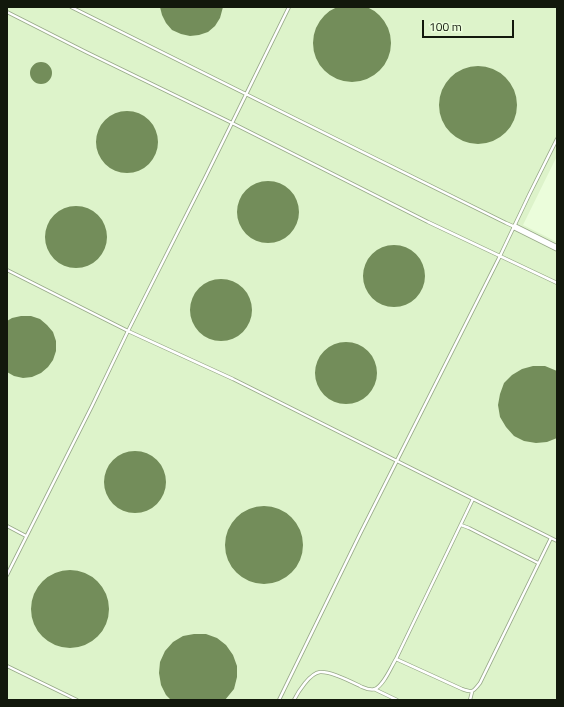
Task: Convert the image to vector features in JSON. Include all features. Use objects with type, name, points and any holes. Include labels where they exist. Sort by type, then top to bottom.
[{"type":"street","points":[[515,227],[557,248]]},
{"type":"lane","points":[[71,7],[515,227]]},
{"type":"lane","points":[[7,575],[289,7]]},
{"type":"lane","points":[[7,12],[428,222],[557,283]]},
{"type":"lane","points":[[279,700],[360,534],[515,227],[557,139]]},
{"type":"lane","points":[[7,270],[128,331],[233,379],[557,541]]},
{"type":"lane","points":[[294,700],[312,675],[319,672],[327,672],[371,690],[381,685],[396,659],[473,499]]},
{"type":"lane","points":[[461,525],[538,563]]},
{"type":"lane","points":[[7,526],[26,536]]},
{"type":"lane","points":[[470,700],[472,692],[480,684],[551,538]]},
{"type":"lane","points":[[396,659],[448,683],[472,692]]},
{"type":"lane","points":[[7,666],[77,700]]},
{"type":"lane","points":[[374,689],[397,700]]},
{"type":"shaded area","points":[[7,7],[557,7],[557,156],[523,225],[557,242],[557,700],[7,700]]},
{"type":"building","points":[[352,4],[367,7],[379,16],[388,28],[391,43],[388,58],[379,70],[367,79],[352,82],[337,79],[325,70],[316,58],[313,43],[316,28],[325,16],[337,7]]},
{"type":"building","points":[[160,7],[223,7],[220,18],[215,26],[208,32],[190,36],[172,30],[166,23]]},
{"type":"building","points":[[41,62],[45,63],[51,69],[51,77],[45,83],[41,84],[37,83],[31,77],[30,73],[31,69],[37,63]]},
{"type":"building","points":[[478,66],[493,69],[500,73],[510,83],[514,90],[517,105],[514,120],[510,127],[500,137],[493,141],[478,144],[463,141],[456,137],[446,127],[442,120],[439,105],[442,90],[446,83],[456,73],[463,69]]},
{"type":"building","points":[[127,111],[139,113],[149,120],[156,130],[158,142],[156,154],[149,164],[139,171],[127,173],[115,171],[105,164],[98,154],[96,142],[98,130],[105,120],[115,113]]},
{"type":"building","points":[[268,181],[280,183],[290,190],[297,200],[299,212],[297,224],[290,234],[280,241],[268,243],[256,241],[246,234],[239,224],[237,212],[239,200],[246,190],[256,183]]},
{"type":"building","points":[[76,206],[88,208],[98,215],[105,225],[107,237],[105,249],[98,259],[88,266],[76,268],[64,266],[54,259],[47,249],[45,237],[47,225],[54,215],[64,208]]},
{"type":"building","points":[[394,245],[406,247],[416,254],[423,264],[425,276],[423,288],[416,298],[406,305],[394,307],[382,305],[372,298],[365,288],[363,276],[365,264],[372,254],[382,247]]},
{"type":"building","points":[[221,279],[233,281],[243,288],[250,298],[252,310],[250,322],[243,332],[233,339],[221,341],[209,339],[199,332],[192,322],[190,310],[192,298],[199,288],[209,281]]},
{"type":"building","points":[[21,316],[31,316],[40,319],[53,332],[56,341],[56,351],[53,360],[48,367],[41,373],[32,377],[23,378],[14,376],[7,372],[7,321]]},
{"type":"building","points":[[346,342],[358,344],[368,351],[375,361],[377,373],[375,385],[368,395],[358,402],[346,404],[334,402],[324,395],[317,385],[315,373],[317,361],[324,351],[334,344]]},
{"type":"building","points":[[533,366],[545,366],[557,371],[557,438],[547,442],[536,443],[524,441],[514,436],[500,417],[498,405],[504,383],[512,375],[522,369]]},
{"type":"building","points":[[135,451],[147,453],[157,460],[164,470],[166,482],[164,494],[157,504],[147,511],[135,513],[123,511],[113,504],[106,494],[104,482],[106,470],[113,460],[123,453]]},
{"type":"building","points":[[264,506],[279,509],[286,513],[296,523],[300,530],[303,545],[300,560],[296,567],[286,577],[279,581],[264,584],[249,581],[242,577],[232,567],[228,560],[225,545],[228,530],[232,523],[242,513],[249,509]]},
{"type":"building","points":[[70,570],[85,573],[92,577],[102,587],[106,594],[109,609],[106,624],[102,631],[92,641],[85,645],[70,648],[55,645],[48,641],[38,631],[34,624],[31,609],[34,594],[38,587],[48,577],[55,573]]},
{"type":"building","points":[[206,634],[217,638],[226,645],[233,655],[237,666],[237,677],[234,689],[225,700],[171,700],[166,695],[161,685],[159,673],[160,662],[165,651],[173,642],[183,636]]}]
